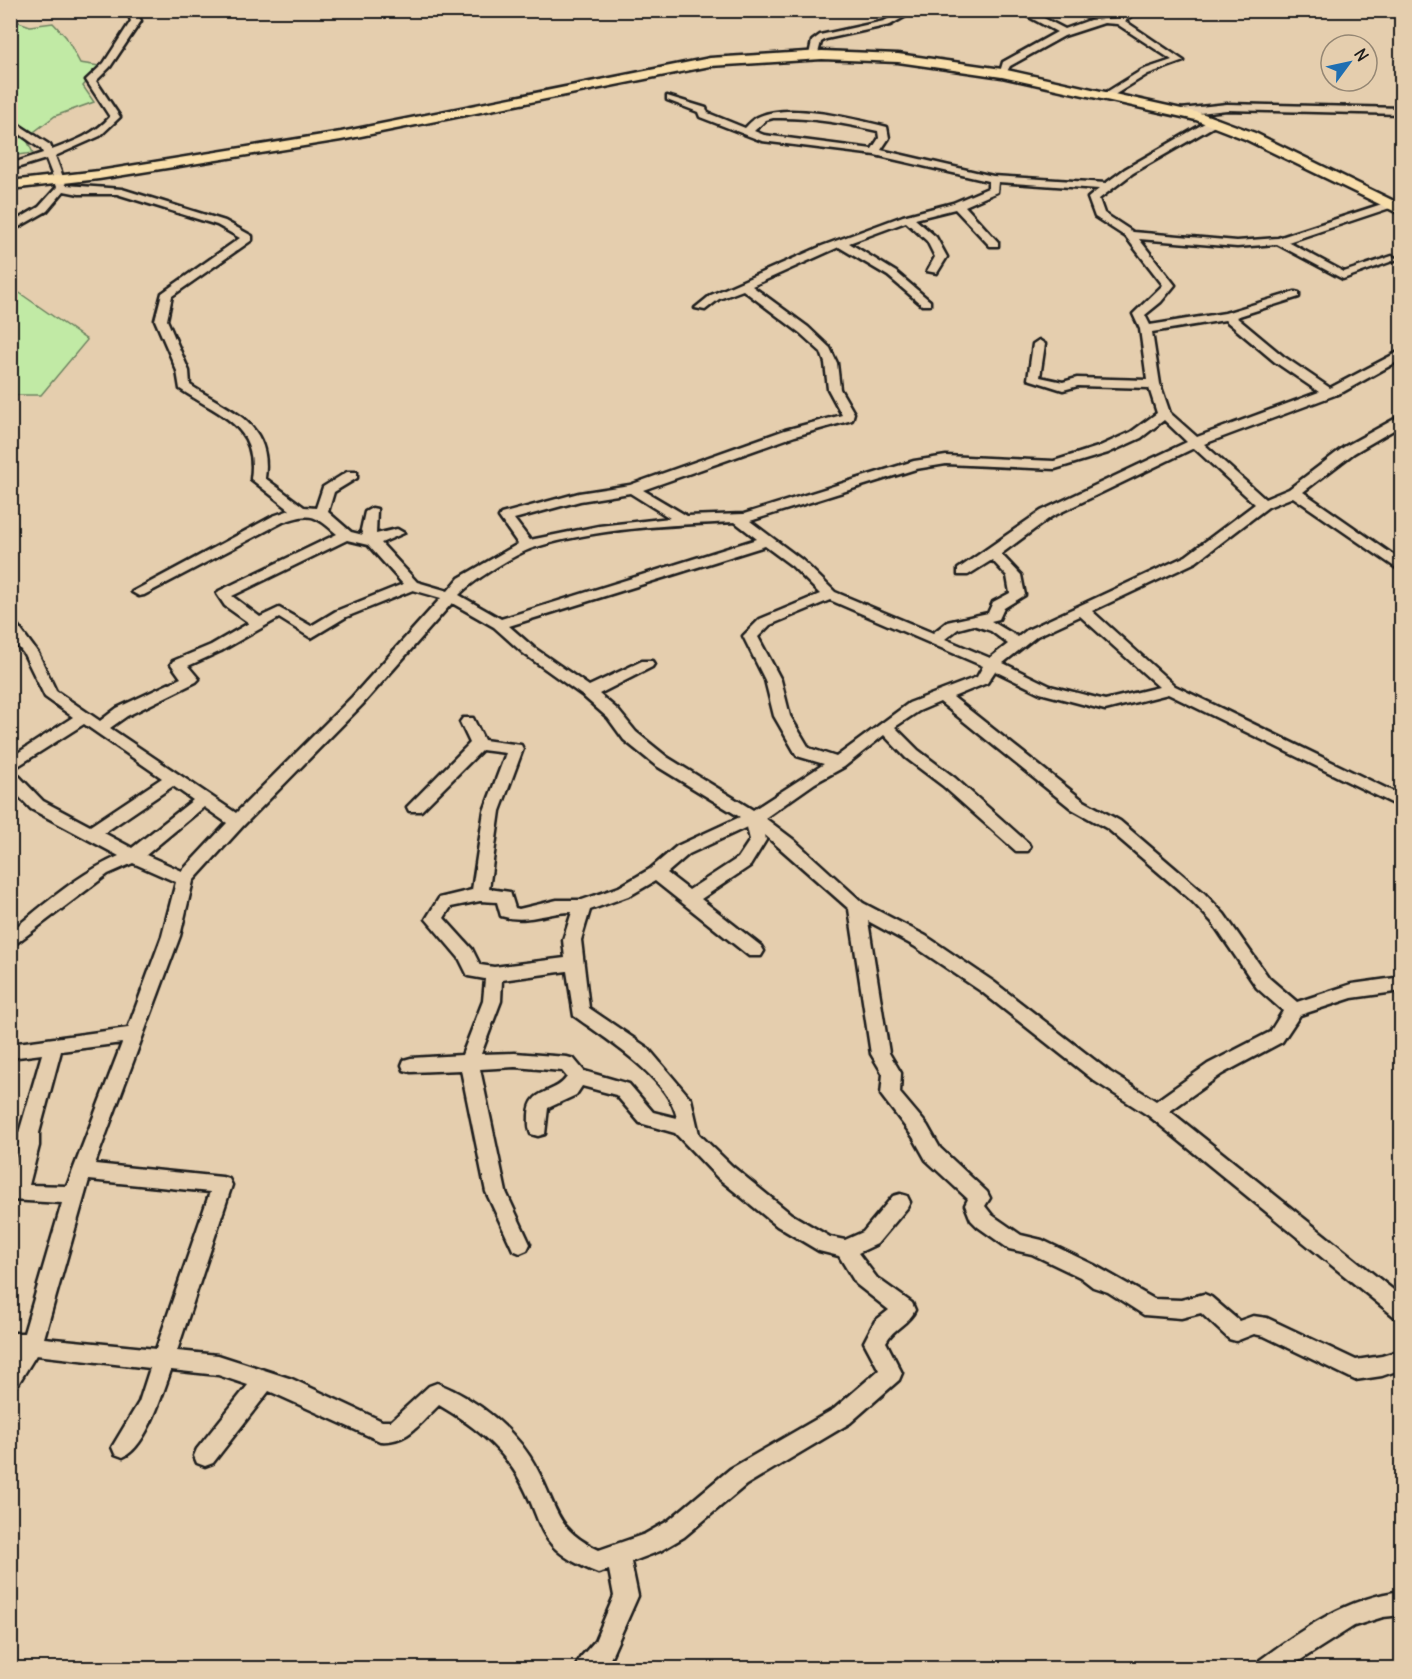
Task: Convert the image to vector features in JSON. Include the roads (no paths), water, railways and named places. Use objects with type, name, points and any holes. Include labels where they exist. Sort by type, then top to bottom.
[{"type":"main road","points":[[10,185],[61,183],[341,136],[710,62],[814,55],[898,58],[1002,74],[1180,112],[1214,122],[1260,141],[1401,211]]},
{"type":"street","points":[[10,167],[49,154],[108,128],[115,117],[111,106],[93,88],[91,80],[107,65],[136,21],[131,10]]},
{"type":"street","points":[[814,55],[817,41],[887,23],[901,16],[897,10]]},
{"type":"street","points":[[1020,10],[1066,33]]},
{"type":"street","points":[[1119,21],[1134,10]]},
{"type":"street","points":[[1002,74],[1006,64],[1066,33],[1103,18],[1119,21],[1179,61],[1145,72],[1108,95]]},
{"type":"street","points":[[670,98],[702,110],[704,115],[762,138],[875,152],[993,179],[1106,186]]},
{"type":"street","points":[[1180,112],[1227,107],[1401,111]]},
{"type":"street","points":[[748,131],[761,118],[777,116],[853,122],[883,129],[884,138],[875,152]]},
{"type":"street","points":[[10,122],[40,140],[49,154],[61,183],[79,191],[118,191],[221,223],[248,238],[166,295],[161,320],[183,371],[184,386],[202,400],[234,417],[247,429],[261,456],[258,478],[300,511]]},
{"type":"street","points":[[1214,122],[1106,186],[1093,198],[1099,215],[1130,235],[1169,285],[1157,300],[1139,315],[1146,328],[1154,384],[1164,414],[1263,504]]},
{"type":"street","points":[[701,308],[715,297],[841,243],[907,218],[957,205],[993,190],[993,179]]},
{"type":"street","points":[[10,229],[43,209],[61,183]]},
{"type":"street","points":[[957,205],[994,244]]},
{"type":"street","points":[[1130,235],[1237,244],[1279,241],[1389,205]]},
{"type":"street","points":[[907,218],[932,239],[941,257],[933,271]]},
{"type":"street","points":[[1279,241],[1343,276],[1392,259]]},
{"type":"street","points":[[841,243],[892,274],[926,303]]},
{"type":"street","points":[[527,545],[518,536],[506,517],[579,497],[632,489],[790,433],[848,417],[849,413],[834,390],[831,363],[826,351],[804,330],[744,285]]},
{"type":"street","points":[[1146,328],[1227,316],[1295,295]]},
{"type":"street","points":[[1227,316],[1279,359],[1329,393]]},
{"type":"street","points":[[1039,344],[1034,379],[1063,386],[1077,382],[1154,384]]},
{"type":"street","points":[[963,572],[993,554],[1046,514],[1194,443],[1329,393],[1401,354]]},
{"type":"street","points":[[10,1377],[32,1343],[74,1195],[171,936],[176,908],[185,879],[237,822],[357,700],[464,581],[527,545],[599,531],[684,520],[738,518],[811,499],[866,478],[914,465],[946,460],[1055,465],[1103,450],[1136,435],[1164,414]]},
{"type":"street","points":[[576,963],[494,975],[474,971],[466,954],[448,937],[435,919],[445,902],[480,895],[504,896],[507,912],[519,915],[557,906],[583,906],[625,891],[656,873],[683,850],[753,818],[778,803],[809,779],[838,763],[885,726],[914,708],[982,680],[992,664],[1032,633],[1191,559],[1263,504],[1294,492],[1349,450],[1401,419]]},
{"type":"street","points":[[321,513],[328,490],[352,475]]},
{"type":"street","points":[[632,489],[684,520]]},
{"type":"street","points":[[1294,492],[1401,568]]},
{"type":"street","points":[[139,592],[278,519],[300,511],[321,513],[346,534],[373,542]]},
{"type":"street","points":[[372,512],[368,530],[373,542],[412,585],[451,596],[499,624],[528,650],[588,693],[612,714],[630,736],[661,761],[753,818],[788,844],[857,907],[920,941],[988,987],[1103,1077],[1156,1111],[1401,1310]]},
{"type":"street","points":[[738,518],[797,563],[830,596],[992,664],[1045,690],[1105,705],[1170,689]]},
{"type":"street","points":[[373,542],[380,537],[397,533]]},
{"type":"street","points":[[259,623],[230,603],[224,594],[346,534]]},
{"type":"street","points":[[499,624],[766,541]]},
{"type":"street","points":[[937,641],[938,635],[949,627],[994,616],[998,605],[1018,595],[1014,575],[993,554]]},
{"type":"street","points":[[100,728],[122,712],[191,679],[178,664],[216,648],[279,612],[311,633],[341,614],[412,585]]},
{"type":"street","points":[[830,596],[765,622],[750,636],[773,680],[782,716],[803,752],[838,763]]},
{"type":"street","points":[[1083,611],[1115,637],[1170,689],[1399,799]]},
{"type":"street","points":[[977,621],[996,628],[1018,644]]},
{"type":"street","points":[[10,625],[31,653],[50,694],[237,822]]},
{"type":"street","points":[[588,693],[646,664]]},
{"type":"street","points":[[943,697],[1078,805],[1114,825],[1198,897],[1218,918],[1263,983],[1293,1010]]},
{"type":"street","points":[[10,766],[84,717]]},
{"type":"street","points":[[468,722],[478,744]]},
{"type":"street","points":[[885,726],[912,754],[949,782],[1022,847]]},
{"type":"street","points":[[415,807],[478,744]]},
{"type":"street","points":[[478,744],[515,749],[492,811],[480,895]]},
{"type":"street","points":[[10,777],[37,805],[133,856],[185,879]]},
{"type":"street","points":[[92,833],[173,778]]},
{"type":"street","points":[[10,942],[102,870],[133,856],[204,800]]},
{"type":"street","points":[[689,899],[744,862],[758,840],[753,818]]},
{"type":"street","points":[[656,873],[755,951]]},
{"type":"street","points":[[583,906],[572,940],[580,1011],[641,1053],[656,1069],[684,1104],[690,1137]]},
{"type":"street","points":[[857,907],[880,1054],[892,1072],[890,1095],[920,1131],[933,1154],[980,1198],[975,1205],[978,1214],[985,1221],[1016,1243],[1035,1246],[1087,1271],[1100,1281],[1113,1284],[1151,1308],[1181,1309],[1204,1303],[1236,1332],[1253,1325],[1267,1327],[1355,1370],[1382,1366],[1401,1359]]},
{"type":"street","points":[[494,975],[492,1001],[468,1062],[496,1192],[520,1244]]},
{"type":"street","points":[[1156,1111],[1215,1069],[1276,1037],[1293,1010],[1352,990],[1401,984]]},
{"type":"street","points":[[10,1051],[54,1047],[134,1034]]},
{"type":"street","points":[[54,1047],[14,1192],[74,1195]]},
{"type":"street","points":[[411,1065],[515,1060],[567,1064],[578,1077],[622,1089],[647,1118],[681,1127],[726,1172],[784,1220],[826,1245],[846,1249],[870,1238],[900,1202]]},
{"type":"street","points":[[538,1128],[539,1104],[569,1090],[578,1077]]},
{"type":"street","points":[[82,1171],[222,1185],[148,1406],[123,1447]]},
{"type":"street","points":[[10,1342],[32,1343],[42,1348],[218,1365],[292,1389],[380,1431],[395,1432],[437,1394],[494,1428],[525,1468],[551,1524],[567,1546],[598,1562],[652,1542],[676,1529],[738,1477],[842,1416],[891,1373],[875,1342],[882,1328],[905,1310],[863,1279],[855,1270],[846,1249]]},
{"type":"street","points":[[205,1456],[247,1405],[264,1380]]},
{"type":"street","points":[[592,1668],[588,1666],[603,1650],[626,1596],[618,1556]]},
{"type":"street","points":[[1268,1668],[1330,1624],[1380,1604],[1401,1603]]}]
